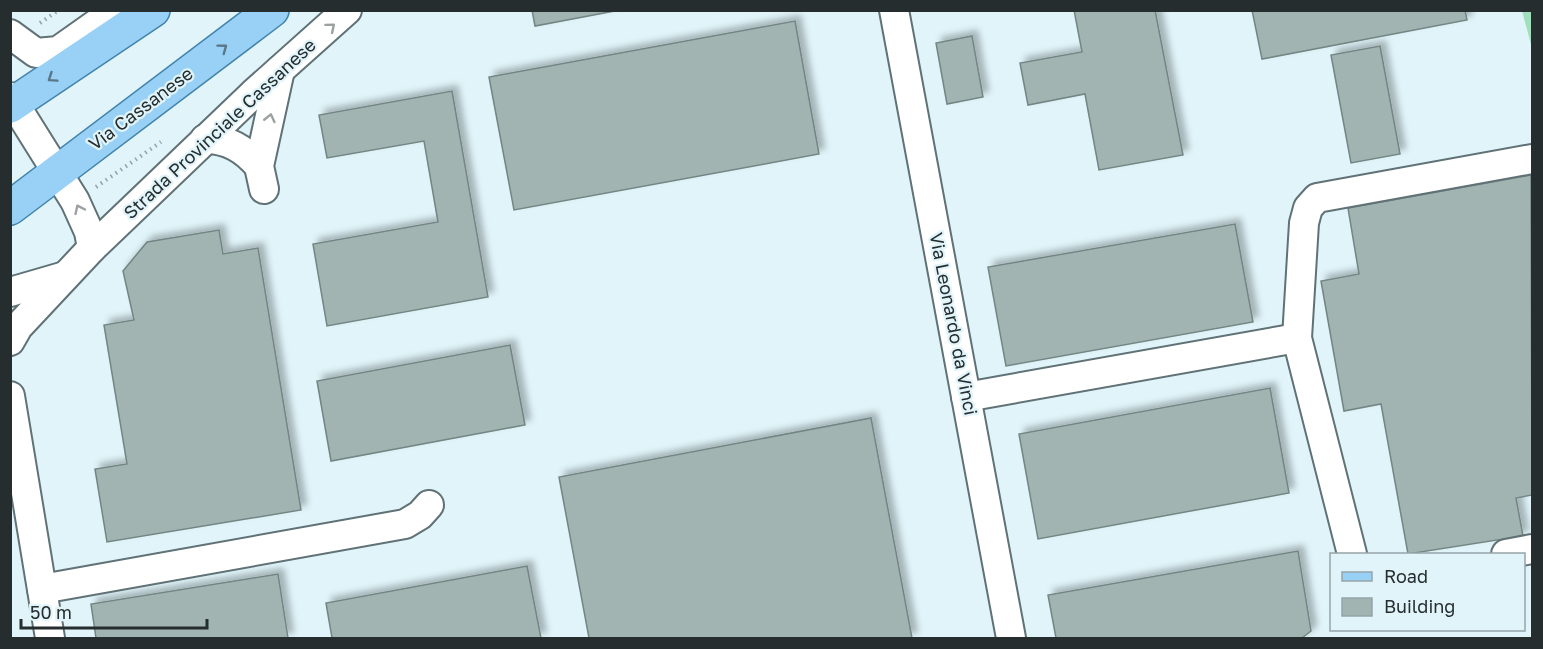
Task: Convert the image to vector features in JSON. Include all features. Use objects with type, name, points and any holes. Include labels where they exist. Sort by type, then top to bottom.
[{"type":"main road","points":[[11,102],[153,10]]},
{"type":"main road","name":"Via Cassanese","points":[[10,208],[272,10]]},
{"type":"street","points":[[10,34],[36,53],[58,51],[116,10]]},
{"type":"street","name":"Strada Provinciale Cassanese","points":[[10,341],[18,327],[92,248],[205,139],[347,10]]},
{"type":"street","name":"Via Leonardo da Vinci","points":[[894,10],[1011,639]]},
{"type":"street","points":[[205,139],[221,139],[233,144],[261,177],[280,70]]},
{"type":"street","points":[[11,102],[59,171],[89,232],[92,248]]},
{"type":"street","points":[[1351,553],[1297,338],[1304,223],[1308,208],[1317,198],[1533,159]]},
{"type":"street","points":[[10,292],[67,276]]},
{"type":"street","points":[[966,397],[1297,338]]},
{"type":"street","points":[[10,396],[50,639]]},
{"type":"street","points":[[42,589],[405,524],[420,515],[429,505]]},
{"type":"street","points":[[1515,553],[1533,549]]},
{"type":"path","points":[[75,201],[167,138]]},
{"type":"green space","points":[[1522,11],[1532,11],[1532,48]]},
{"type":"building","points":[[532,10],[620,10],[535,26]]},
{"type":"building","points":[[1074,10],[1155,10],[1183,155],[1099,170],[1085,94],[1028,105],[1020,63],[1082,52]]},
{"type":"building","points":[[1252,10],[1465,10],[1467,20],[1262,59]]},
{"type":"building","points":[[795,21],[819,154],[514,210],[489,77]]},
{"type":"building","points":[[972,36],[983,97],[947,104],[936,43]]},
{"type":"building","points":[[1380,46],[1400,154],[1351,163],[1331,55]]},
{"type":"building","points":[[452,91],[488,297],[327,326],[313,244],[438,222],[424,141],[327,158],[319,115]]},
{"type":"building","points":[[1531,175],[1532,495],[1516,498],[1523,536],[1408,553],[1381,404],[1344,411],[1321,281],[1359,274],[1348,208]]},
{"type":"building","points":[[1235,224],[1253,322],[1006,366],[988,267]]},
{"type":"building","points":[[219,230],[223,254],[258,248],[301,510],[107,542],[95,469],[127,464],[104,325],[134,320],[123,271],[147,242]]},
{"type":"building","points":[[510,345],[525,425],[331,461],[317,381]]},
{"type":"building","points":[[1270,388],[1289,493],[1038,539],[1019,434]]},
{"type":"building","points":[[871,418],[912,638],[589,638],[559,477]]},
{"type":"building","points":[[1298,551],[1311,631],[1302,638],[1056,638],[1048,595]]},
{"type":"building","points":[[527,566],[541,638],[332,638],[326,603]]},
{"type":"building","points":[[278,574],[288,638],[96,638],[91,604]]}]
